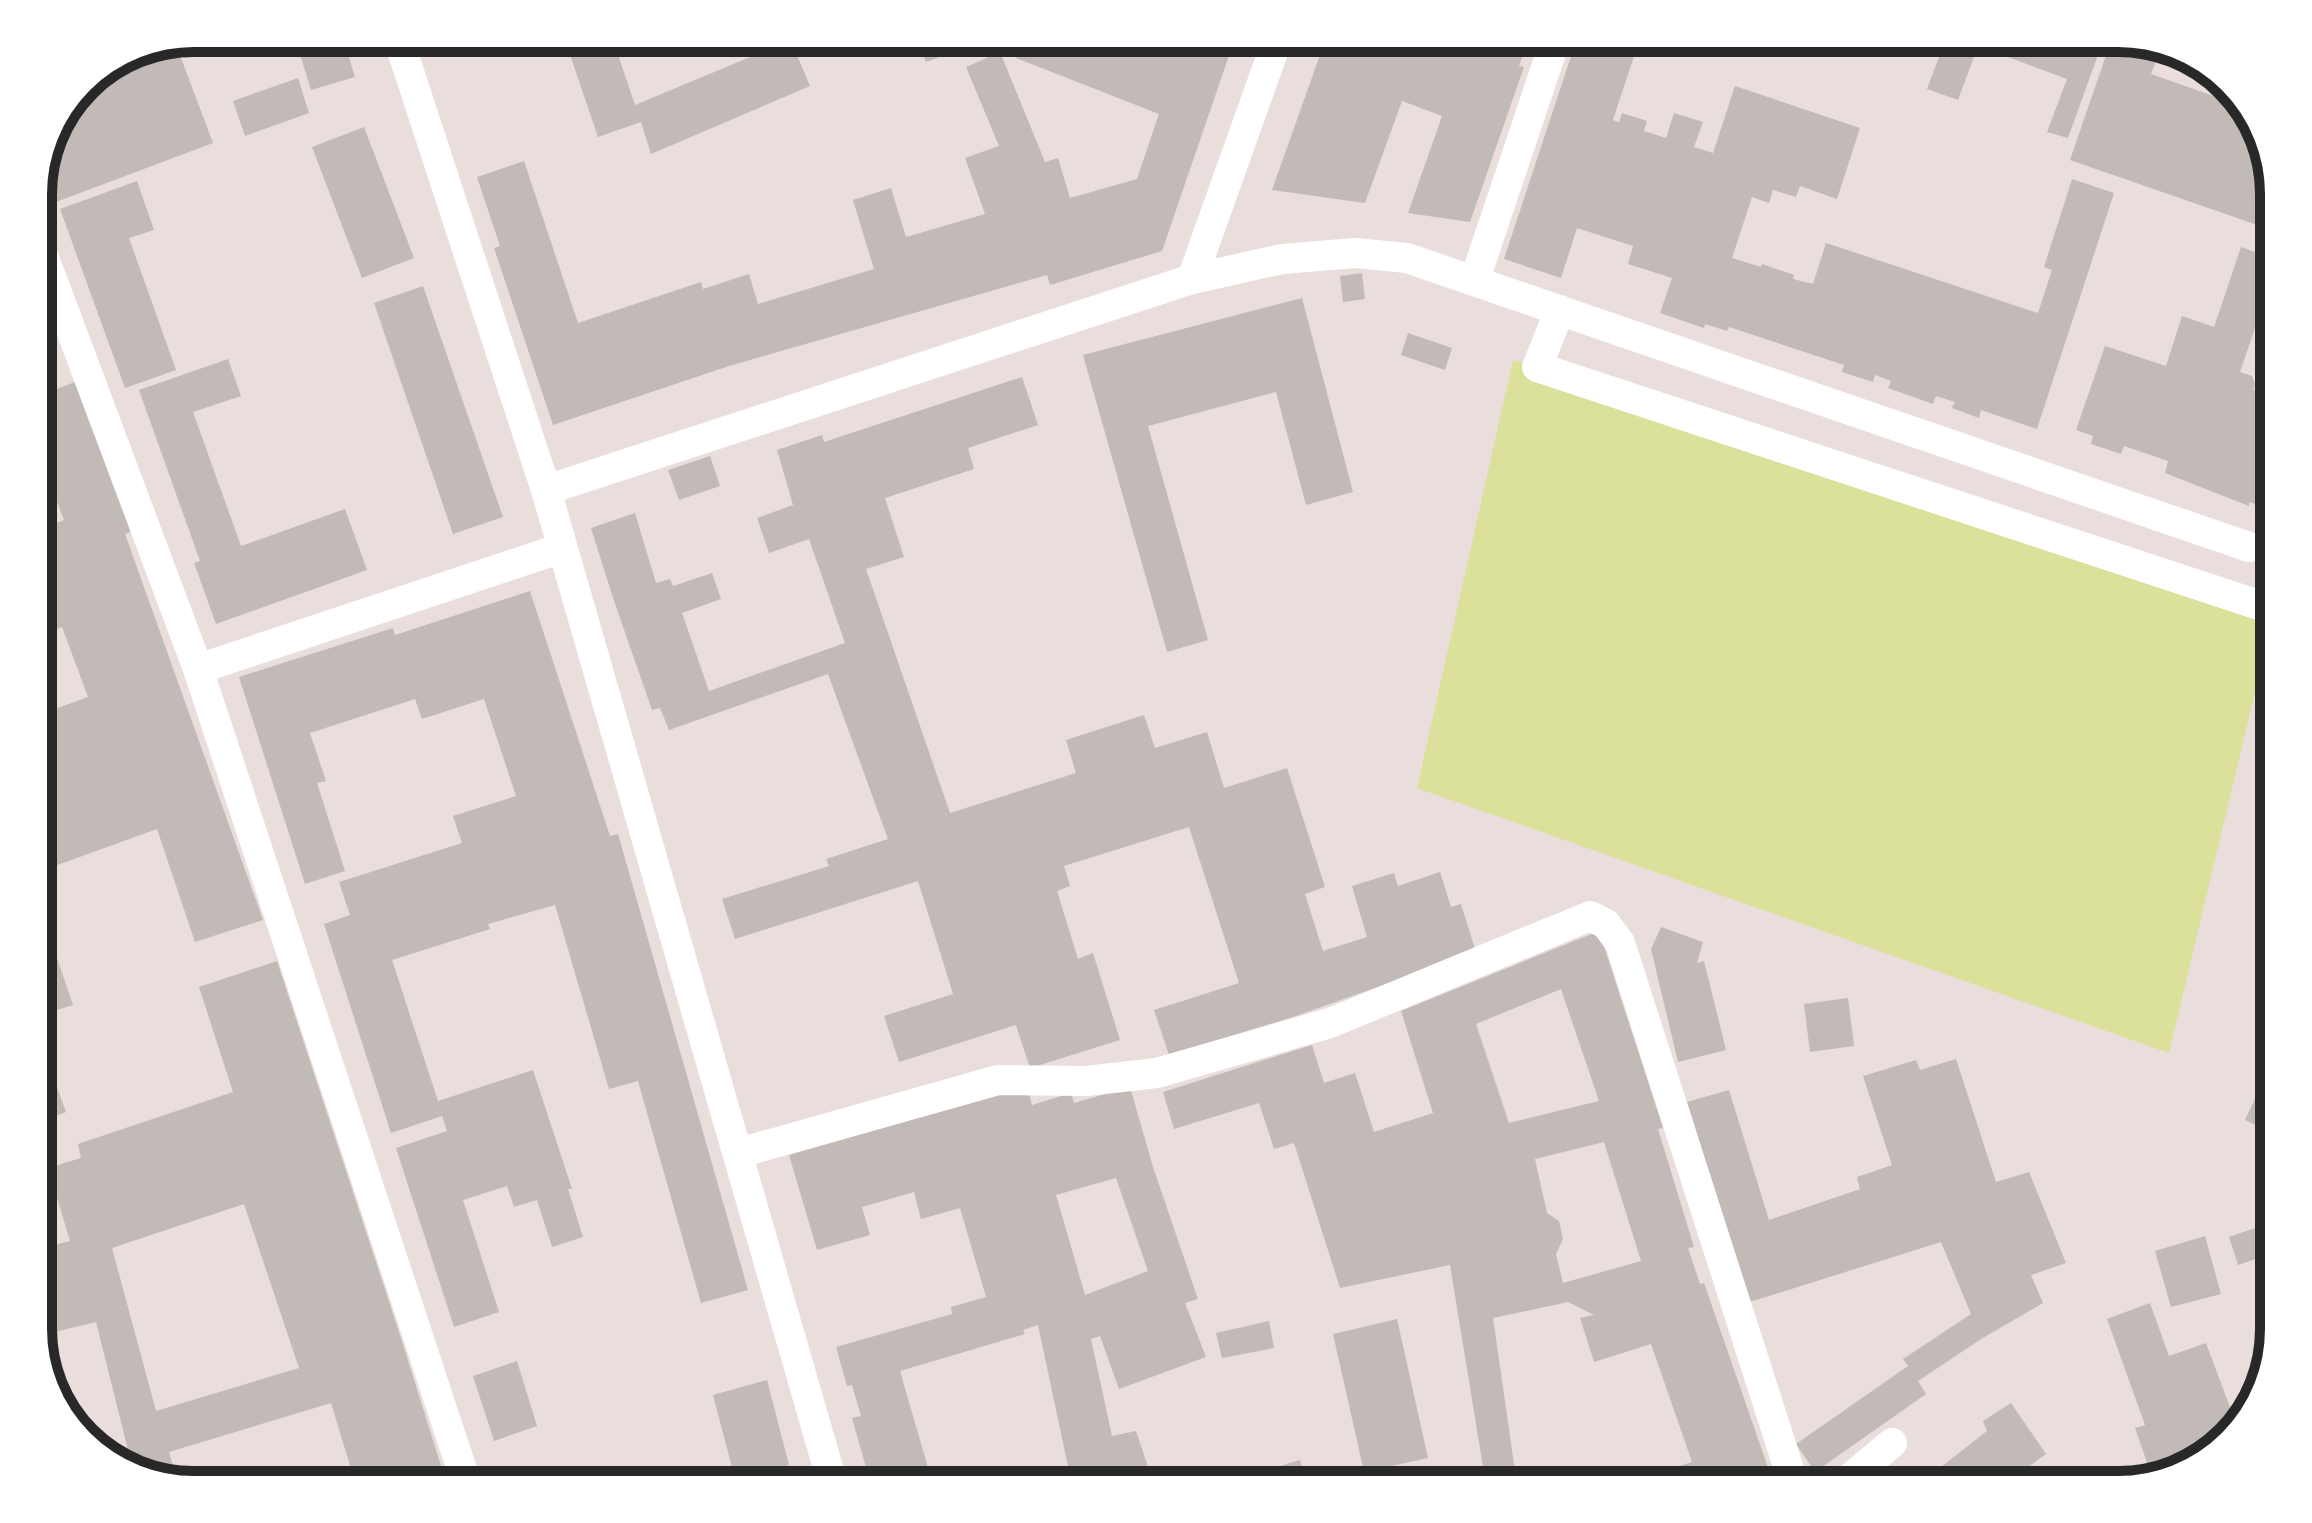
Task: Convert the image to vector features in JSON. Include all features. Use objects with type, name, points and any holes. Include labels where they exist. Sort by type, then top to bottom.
[{"type":"lane","points":[[403,52],[546,490],[829,1471]]},
{"type":"lane","points":[[1192,279],[1273,52]]},
{"type":"lane","points":[[1475,279],[1551,52]]},
{"type":"lane","points":[[546,490],[1192,279],[1282,259],[1355,253],[1407,258],[1475,279],[2249,547]]},
{"type":"lane","points":[[52,279],[198,669],[462,1471]]},
{"type":"lane","points":[[1560,310],[1537,367],[2260,605]]},
{"type":"lane","points":[[198,669],[562,548]]},
{"type":"lane","points":[[739,1153],[998,1080],[1086,1081],[1157,1073],[1330,1023],[1590,916],[1606,924],[1620,943],[1790,1471]]},
{"type":"lane","points":[[1859,1471],[1892,1443]]},
{"type":"green space","points":[[1513,360],[2260,621],[2260,671],[2169,1053],[1417,788]]},
{"type":"building","points":[[299,52],[347,52],[355,77],[311,90]]},
{"type":"building","points":[[569,52],[617,52],[635,105],[762,52],[796,52],[810,86],[651,154],[641,122],[598,137]]},
{"type":"building","points":[[922,52],[954,52],[926,62]]},
{"type":"building","points":[[1000,52],[1045,162],[1058,158],[1070,198],[1137,179],[1159,114],[1016,58],[1018,52],[1230,52],[1162,251],[1050,285],[1047,275],[729,366],[553,425],[494,248],[500,246],[477,177],[524,161],[578,323],[701,282],[703,289],[749,274],[758,304],[874,269],[853,200],[891,188],[906,237],[985,214],[965,158],[999,146],[966,67]]},
{"type":"building","points":[[1321,52],[1524,52],[1519,66],[1524,67],[1470,222],[1408,213],[1442,116],[1402,101],[1365,203],[1272,190]]},
{"type":"building","points":[[1572,52],[1635,52],[1613,120],[1619,122],[1622,113],[1647,121],[1644,131],[1666,138],[1674,113],[1703,122],[1694,147],[1713,153],[1735,86],[1860,128],[1837,199],[1800,186],[1796,197],[1773,190],[1769,203],[1752,197],[1732,258],[1794,275],[1793,279],[1813,284],[1826,243],[2038,313],[2052,270],[2044,267],[2072,179],[2114,193],[2037,429],[1981,410],[1979,418],[1952,408],[1955,402],[1936,396],[1933,404],[1888,388],[1891,381],[1875,375],[1873,382],[1842,372],[1844,365],[1729,327],[1727,331],[1705,324],[1704,328],[1660,313],[1672,278],[1628,264],[1633,246],[1577,228],[1561,278],[1504,259]]},
{"type":"building","points":[[1941,52],[1976,52],[1958,100],[1927,89]]},
{"type":"building","points":[[1994,52],[2099,52],[2068,138],[2047,132],[2067,79]]},
{"type":"building","points":[[2107,52],[2127,52],[2157,58],[2151,74],[2225,100],[2241,123],[2259,175],[2260,226],[2070,160]]},
{"type":"building","points":[[179,53],[213,143],[56,202],[52,185],[57,157],[67,131],[87,100],[123,71],[157,57]]},
{"type":"building","points":[[298,78],[309,113],[245,136],[233,101]]},
{"type":"building","points":[[364,127],[414,258],[362,278],[312,147]]},
{"type":"building","points":[[137,181],[154,230],[129,238],[176,370],[125,388],[60,209]]},
{"type":"building","points":[[2241,247],[2260,254],[2260,313],[2240,372],[2252,376],[2255,384],[2253,390],[2260,392],[2260,506],[2249,502],[2249,506],[2165,473],[2168,461],[2124,446],[2121,454],[2091,444],[2093,436],[2076,430],[2105,346],[2166,366],[2182,316],[2214,327]]},
{"type":"building","points":[[1362,273],[1365,299],[1343,302],[1340,276]]},
{"type":"building","points":[[423,286],[503,517],[453,534],[374,303]]},
{"type":"building","points":[[1302,298],[1353,492],[1306,505],[1276,392],[1148,426],[1208,640],[1167,652],[1083,355]]},
{"type":"building","points":[[1408,333],[1452,348],[1445,370],[1401,355]]},
{"type":"building","points":[[228,359],[241,396],[193,412],[241,546],[345,509],[367,570],[216,624],[194,563],[200,561],[139,390]]},
{"type":"building","points":[[1022,377],[1038,425],[968,448],[974,469],[885,498],[904,557],[866,569],[950,813],[1076,773],[1066,740],[1144,715],[1155,748],[1207,732],[1224,788],[1287,768],[1325,887],[1305,894],[1323,951],[1367,937],[1352,886],[1394,873],[1398,886],[1440,872],[1451,907],[1461,904],[1476,952],[1296,1016],[1169,1055],[1154,1010],[1239,983],[1189,827],[1064,866],[1070,886],[1057,891],[1078,959],[1093,953],[1120,1040],[1030,1068],[1016,1025],[899,1062],[884,1016],[953,994],[918,881],[735,939],[722,899],[829,866],[826,859],[888,839],[828,674],[669,730],[660,708],[652,710],[591,528],[635,513],[656,583],[670,579],[673,586],[712,573],[721,599],[682,613],[709,691],[845,643],[809,539],[769,553],[757,518],[793,505],[777,450],[822,435],[824,442]]},
{"type":"building","points":[[75,382],[133,531],[125,534],[263,920],[195,942],[157,829],[52,867],[52,710],[88,697],[62,627],[52,631],[52,525],[64,520],[52,489],[52,391]]},
{"type":"building","points":[[710,456],[720,486],[679,500],[668,470]]},
{"type":"building","points":[[530,591],[610,836],[618,834],[748,1290],[701,1303],[638,1081],[609,1089],[555,905],[488,924],[490,929],[392,960],[438,1101],[533,1070],[572,1189],[568,1189],[583,1237],[552,1247],[537,1200],[514,1207],[507,1186],[463,1200],[499,1312],[454,1327],[396,1148],[447,1131],[442,1116],[391,1133],[324,924],[350,915],[339,882],[462,843],[453,816],[516,796],[484,699],[422,719],[415,699],[310,733],[326,781],[317,783],[345,871],[305,884],[239,677],[393,628],[395,635]]},
{"type":"building","points":[[1661,927],[1703,942],[1697,963],[1704,961],[1726,1050],[1678,1062],[1651,949]]},
{"type":"building","points":[[1599,931],[1663,1128],[1658,1129],[1694,1247],[1688,1248],[1700,1284],[1704,1283],[1769,1471],[1664,1471],[1692,1462],[1651,1344],[1594,1362],[1580,1318],[1594,1315],[1568,1302],[1493,1318],[1515,1471],[1484,1471],[1450,1265],[1340,1288],[1294,1143],[1274,1149],[1259,1103],[1174,1129],[1163,1092],[1312,1045],[1324,1083],[1355,1073],[1374,1132],[1433,1113],[1401,1011]],"holes":[[[1561,989],[1599,1101],[1509,1123],[1476,1024]],[[1604,1142],[1641,1261],[1563,1283],[1556,1254],[1563,1239],[1559,1221],[1547,1213],[1535,1159]]]},
{"type":"building","points":[[52,944],[73,1005],[52,1012]]},
{"type":"building","points":[[277,961],[443,1471],[352,1471],[331,1403],[169,1452],[174,1470],[148,1463],[129,1455],[96,1322],[52,1333],[52,1246],[70,1241],[52,1181],[52,1167],[81,1158],[78,1144],[233,1092],[199,987]],"holes":[[[244,1204],[299,1368],[156,1411],[112,1248]]]},
{"type":"building","points":[[1848,998],[1854,1046],[1810,1052],[1804,1004]]},
{"type":"building","points":[[1956,1059],[1996,1182],[2029,1172],[2066,1263],[2031,1275],[2043,1303],[1918,1381],[1926,1394],[1814,1471],[1796,1444],[1908,1366],[1903,1359],[1971,1314],[1941,1242],[1750,1302],[1687,1102],[1729,1090],[1769,1220],[1860,1189],[1857,1177],[1892,1165],[1863,1076],[1916,1060],[1920,1070]]},
{"type":"building","points":[[52,1073],[66,1112],[52,1117]]},
{"type":"building","points":[[1027,1087],[1032,1105],[1071,1093],[1074,1103],[1130,1087],[1153,1167],[1198,1299],[1185,1303],[1206,1357],[1119,1389],[1100,1336],[1091,1339],[1112,1436],[1136,1431],[1149,1471],[1069,1471],[1038,1325],[1023,1330],[1025,1334],[900,1371],[929,1471],[867,1471],[852,1418],[861,1416],[852,1385],[847,1386],[836,1347],[952,1314],[951,1307],[986,1297],[960,1208],[921,1219],[914,1192],[862,1207],[870,1235],[817,1250],[789,1155]],"holes":[[[1116,1178],[1148,1271],[1085,1295],[1056,1195]]]},
{"type":"building","points":[[2260,1088],[2260,1127],[2245,1120]]},
{"type":"building","points":[[2260,1226],[2260,1257],[2238,1265],[2229,1237]]},
{"type":"building","points":[[2205,1236],[2221,1294],[2171,1307],[2155,1251]]},
{"type":"building","points":[[2150,1303],[2169,1356],[2206,1343],[2232,1413],[2225,1423],[2214,1434],[2199,1439],[2201,1444],[2197,1447],[2149,1467],[2135,1428],[2145,1425],[2107,1319]]},
{"type":"building","points":[[1397,1319],[1428,1458],[1364,1471],[1333,1334]]},
{"type":"building","points":[[1269,1321],[1274,1348],[1222,1358],[1216,1333]]},
{"type":"building","points":[[517,1361],[537,1426],[494,1441],[473,1376]]},
{"type":"building","points":[[767,1380],[789,1465],[784,1467],[785,1471],[733,1471],[713,1395]]},
{"type":"building","points":[[2011,1403],[2046,1454],[2023,1471],[1936,1471],[1987,1431],[1983,1421]]},
{"type":"building","points":[[1300,1460],[1304,1471],[1263,1471]]}]
